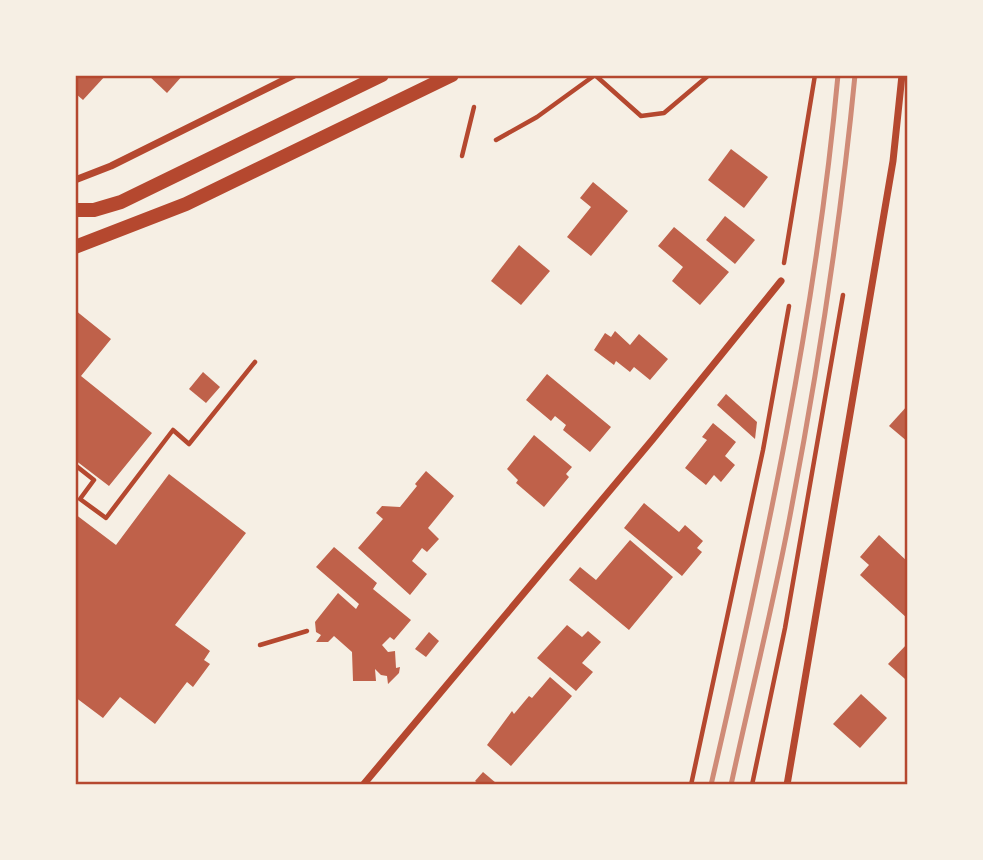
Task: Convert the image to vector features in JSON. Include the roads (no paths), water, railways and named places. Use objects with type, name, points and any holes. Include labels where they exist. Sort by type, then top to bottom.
[{"type":"main road","points":[[75,210],[94,210],[121,202],[382,75]]},
{"type":"main road","points":[[75,247],[186,204],[452,75]]},
{"type":"street","points":[[75,180],[111,166],[294,75]]},
{"type":"street","points":[[788,785],[893,160],[902,75]]},
{"type":"street","points":[[363,785],[653,439],[781,281]]},
{"type":"railway","points":[[711,785],[751,609],[802,343],[838,75]]},
{"type":"railway","points":[[731,785],[778,575],[811,398],[836,237],[855,75]]}]
